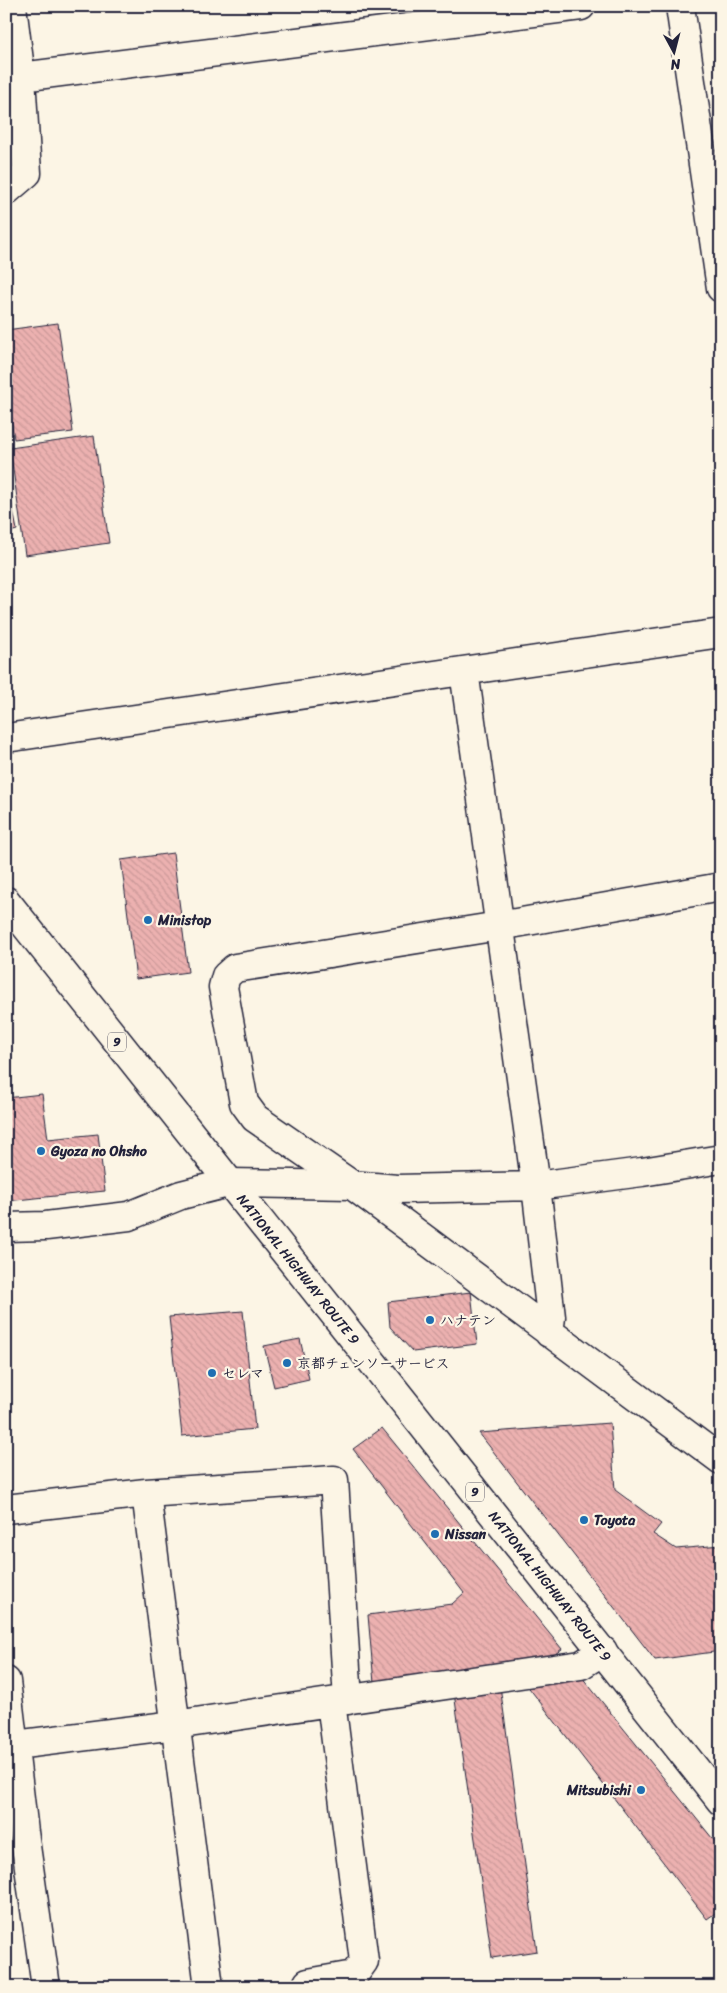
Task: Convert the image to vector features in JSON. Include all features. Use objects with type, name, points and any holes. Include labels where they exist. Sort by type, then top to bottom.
[{"type":"main road","points":[[6,191],[27,172],[21,77],[12,6]]},
{"type":"main road","points":[[21,77],[581,6]]},
{"type":"main road","points":[[680,6],[721,288]]},
{"type":"main road","points":[[6,738],[721,633]]},
{"type":"main road","points":[[464,671],[536,1186],[551,1317],[549,1334]]},
{"type":"main road","points":[[721,887],[499,926],[248,964],[235,968],[226,976],[224,987],[244,1102],[255,1118],[352,1185],[549,1334],[721,1460]]},
{"type":"main road","name":"NATIONAL HIGHWAY ROUTE 9","points":[[6,901],[228,1183],[721,1801]]},
{"type":"main road","points":[[6,1227],[46,1226],[128,1216],[181,1196],[228,1183],[352,1185],[397,1188],[536,1186],[642,1172],[721,1158]]},
{"type":"main road","points":[[6,1509],[146,1493],[334,1480],[340,1701],[364,1961],[354,1975],[308,1983],[306,1987]]},
{"type":"main road","points":[[146,1493],[209,1987]]},
{"type":"main road","points":[[15,1745],[175,1725],[581,1665],[603,1652]]},
{"type":"main road","points":[[6,1681],[15,1745],[15,1833],[46,1987]]},
{"type":"building","points":[[58,323],[73,432],[14,439],[6,386],[6,330]]},
{"type":"building","points":[[94,436],[109,543],[25,555],[10,448]]},
{"type":"building","points":[[6,475],[17,530],[6,533]]},
{"type":"building","points":[[173,853],[188,972],[136,979],[121,860]]},
{"type":"building","points":[[42,1094],[48,1139],[98,1134],[105,1191],[6,1201],[6,1098]]},
{"type":"building","points":[[471,1292],[477,1344],[413,1352],[390,1327],[388,1302]]},
{"type":"building","name":"セレマ","points":[[243,1311],[255,1429],[182,1436],[169,1317]]},
{"type":"building","name":"京都チェンソーサービス","points":[[300,1339],[309,1379],[274,1387],[264,1346]]},
{"type":"building","points":[[610,1423],[615,1490],[661,1524],[653,1534],[676,1549],[721,1545],[721,1651],[655,1660],[479,1433]]},
{"type":"building","points":[[382,1428],[562,1649],[548,1659],[374,1683],[368,1615],[452,1604],[464,1593],[353,1449]]},
{"type":"building","points":[[581,1676],[721,1849],[721,1909],[707,1919],[526,1684]]},
{"type":"building","points":[[500,1686],[537,1951],[492,1958],[454,1693]]},
{"type":"place","name":"Ministop","points":[[148,920]]},
{"type":"place","name":"Gyoza no Ohsho","points":[[41,1151]]},
{"type":"place","name":"ハナテン","points":[[430,1320]]},
{"type":"place","name":"京都チェンソーサービス","points":[[287,1363]]},
{"type":"place","name":"セレマ","points":[[212,1373]]},
{"type":"place","name":"Toyota","points":[[584,1520]]},
{"type":"place","name":"Nissan","points":[[435,1534]]},
{"type":"place","name":"Mitsubishi","points":[[641,1790]]}]
